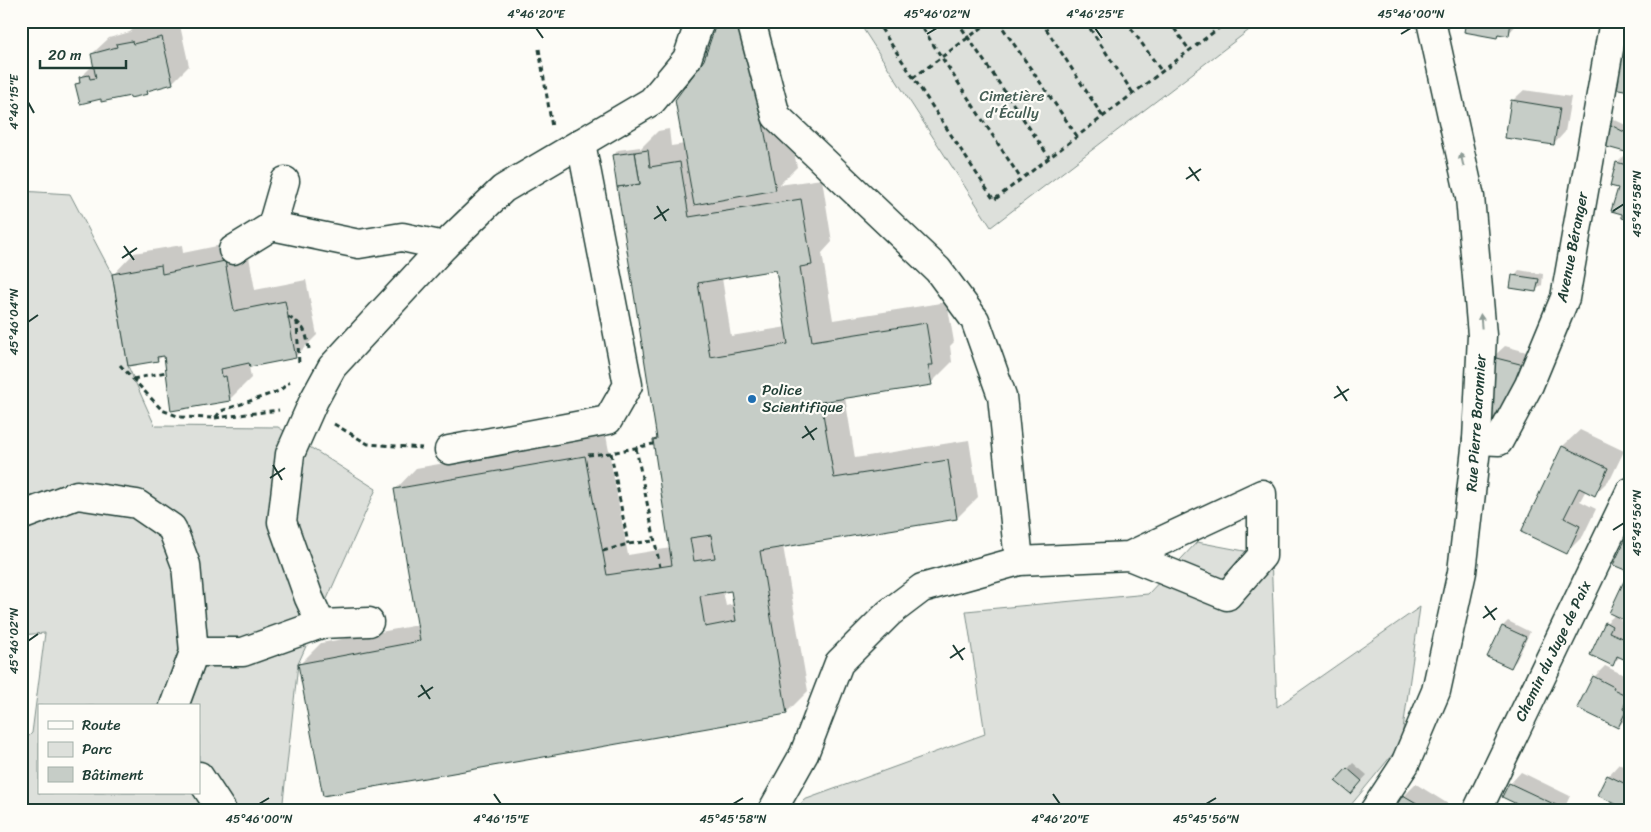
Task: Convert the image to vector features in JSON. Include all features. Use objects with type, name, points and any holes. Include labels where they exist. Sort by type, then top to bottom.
[{"type":"street","points":[[321,624],[308,598],[282,522],[290,454],[314,400],[332,367],[444,246],[503,189],[652,101],[687,59],[700,21]]},
{"type":"street","points":[[751,21],[776,116],[938,270],[975,320],[1002,396],[1019,560]]},
{"type":"street","name":"Rue Pierre Baronnier","points":[[1374,811],[1404,764],[1436,692],[1462,572],[1477,440],[1482,335],[1470,197],[1430,21]]},
{"type":"street","name":"Avenue Béranger","points":[[1477,440],[1499,441],[1529,385],[1564,298],[1614,21]]},
{"type":"street","points":[[449,450],[608,420],[628,385],[581,143]]},
{"type":"street","points":[[233,250],[272,226],[285,181]]},
{"type":"street","points":[[272,226],[359,244],[402,237],[444,246]]},
{"type":"street","name":"Chemin du Juge de Paix","points":[[1477,811],[1630,492]]},
{"type":"street","points":[[772,811],[804,754],[839,663],[889,613],[922,588],[1019,560],[1129,556],[1262,494],[1262,556],[1227,596],[1129,556]]},
{"type":"street","points":[[21,516],[77,495],[137,504],[172,528],[186,565],[194,652],[175,704]]},
{"type":"street","points":[[194,652],[243,652],[321,624],[369,622]]},
{"type":"street","points":[[200,778],[222,811]]},
{"type":"path","points":[[876,21],[994,200],[1228,21]]},
{"type":"path","points":[[918,21],[1021,179]]},
{"type":"path","points":[[957,21],[1049,158]]},
{"type":"path","points":[[913,78],[991,21]]},
{"type":"path","points":[[998,21],[1077,136]]},
{"type":"path","points":[[1041,21],[1103,117]]},
{"type":"path","points":[[1085,21],[1133,93]]},
{"type":"path","points":[[1126,21],[1162,72]]},
{"type":"path","points":[[1169,21],[1190,50]]},
{"type":"path","points":[[1221,21],[1224,25]]},
{"type":"path","points":[[288,317],[297,321],[305,330]]},
{"type":"path","points":[[297,321],[300,374]]},
{"type":"path","points":[[120,365],[162,410],[180,416],[215,418],[275,410]]},
{"type":"path","points":[[132,379],[166,372]]},
{"type":"path","points":[[215,418],[221,411],[279,391],[293,379]]},
{"type":"path","points":[[636,448],[660,567]]},
{"type":"path","points":[[611,453],[628,544]]},
{"type":"path","points":[[603,551],[628,544],[654,541]]},
{"type":"green space","name":"Cimetière d'Écully","points":[[858,21],[1261,21],[991,227]]},
{"type":"green space","points":[[21,191],[70,194],[112,274],[128,366],[155,426],[278,427],[376,489],[298,664],[282,811],[21,811],[21,744],[32,733],[45,633],[21,635]]},
{"type":"green space","points":[[1197,542],[1271,556],[1277,707],[1420,607],[1401,744],[1346,811],[794,811],[804,800],[985,734],[966,611],[1148,594]]},
{"type":"building","points":[[717,21],[743,21],[776,190],[694,205],[675,100],[704,60]]},
{"type":"building","points":[[1466,21],[1511,21],[1509,36],[1498,34],[1497,38],[1464,32]]},
{"type":"building","points":[[162,37],[173,84],[147,91],[148,94],[130,98],[130,96],[101,102],[101,99],[80,104],[75,84],[80,83],[79,77],[89,75],[90,79],[96,78],[91,54],[117,47],[116,44],[132,41],[133,44]]},
{"type":"building","points":[[1619,49],[1630,50],[1630,91],[1613,88]]},
{"type":"building","points":[[1511,100],[1560,108],[1554,145],[1505,138]]},
{"type":"building","points":[[1607,123],[1630,135],[1629,153],[1603,146]]},
{"type":"building","points":[[648,150],[650,167],[680,162],[689,217],[801,199],[812,265],[800,267],[812,341],[926,323],[933,365],[928,365],[932,385],[821,402],[834,478],[948,460],[957,519],[760,551],[787,714],[323,796],[298,664],[420,641],[394,489],[585,456],[607,575],[672,565],[653,440],[657,439],[617,187],[640,184],[635,152]],"holes":[[[776,270],[788,344],[710,357],[698,283]],[[711,535],[715,558],[694,561],[690,538]],[[731,591],[736,621],[705,627],[700,596]]]},
{"type":"building","points":[[635,152],[640,184],[617,187],[612,155]]},
{"type":"building","points":[[1616,162],[1630,166],[1630,220],[1622,218],[1622,214],[1611,211],[1618,188],[1610,186]]},
{"type":"building","points":[[225,261],[234,311],[285,301],[296,358],[250,367],[249,363],[221,369],[222,377],[226,376],[230,401],[171,411],[164,356],[157,357],[158,361],[128,366],[112,274],[161,265],[162,274]]},
{"type":"building","points":[[1512,275],[1539,279],[1536,292],[1510,288]]},
{"type":"building","points":[[1492,357],[1524,365],[1498,421],[1489,420]]},
{"type":"building","points":[[1562,446],[1608,468],[1595,496],[1579,488],[1564,518],[1580,526],[1567,554],[1521,532]]},
{"type":"building","points":[[1630,530],[1630,572],[1613,565]]},
{"type":"building","points":[[1624,581],[1630,583],[1630,623],[1609,613]]},
{"type":"building","points":[[1605,622],[1612,626],[1609,632],[1625,639],[1628,633],[1630,634],[1630,662],[1617,656],[1613,666],[1590,655]]},
{"type":"building","points":[[1502,626],[1526,637],[1511,668],[1487,657]]},
{"type":"building","points":[[1593,676],[1628,696],[1623,709],[1626,711],[1618,728],[1577,708]]},
{"type":"building","points":[[1347,768],[1362,781],[1351,794],[1335,781]]},
{"type":"building","points":[[1607,775],[1630,786],[1630,811],[1597,795]]},
{"type":"building","points":[[1509,783],[1560,807],[1558,811],[1526,811],[1527,809],[1502,797]]},
{"type":"building","points":[[1403,795],[1430,811],[1393,811]]},
{"type":"place","name":"Police Scientifique","points":[[752,399]]}]
